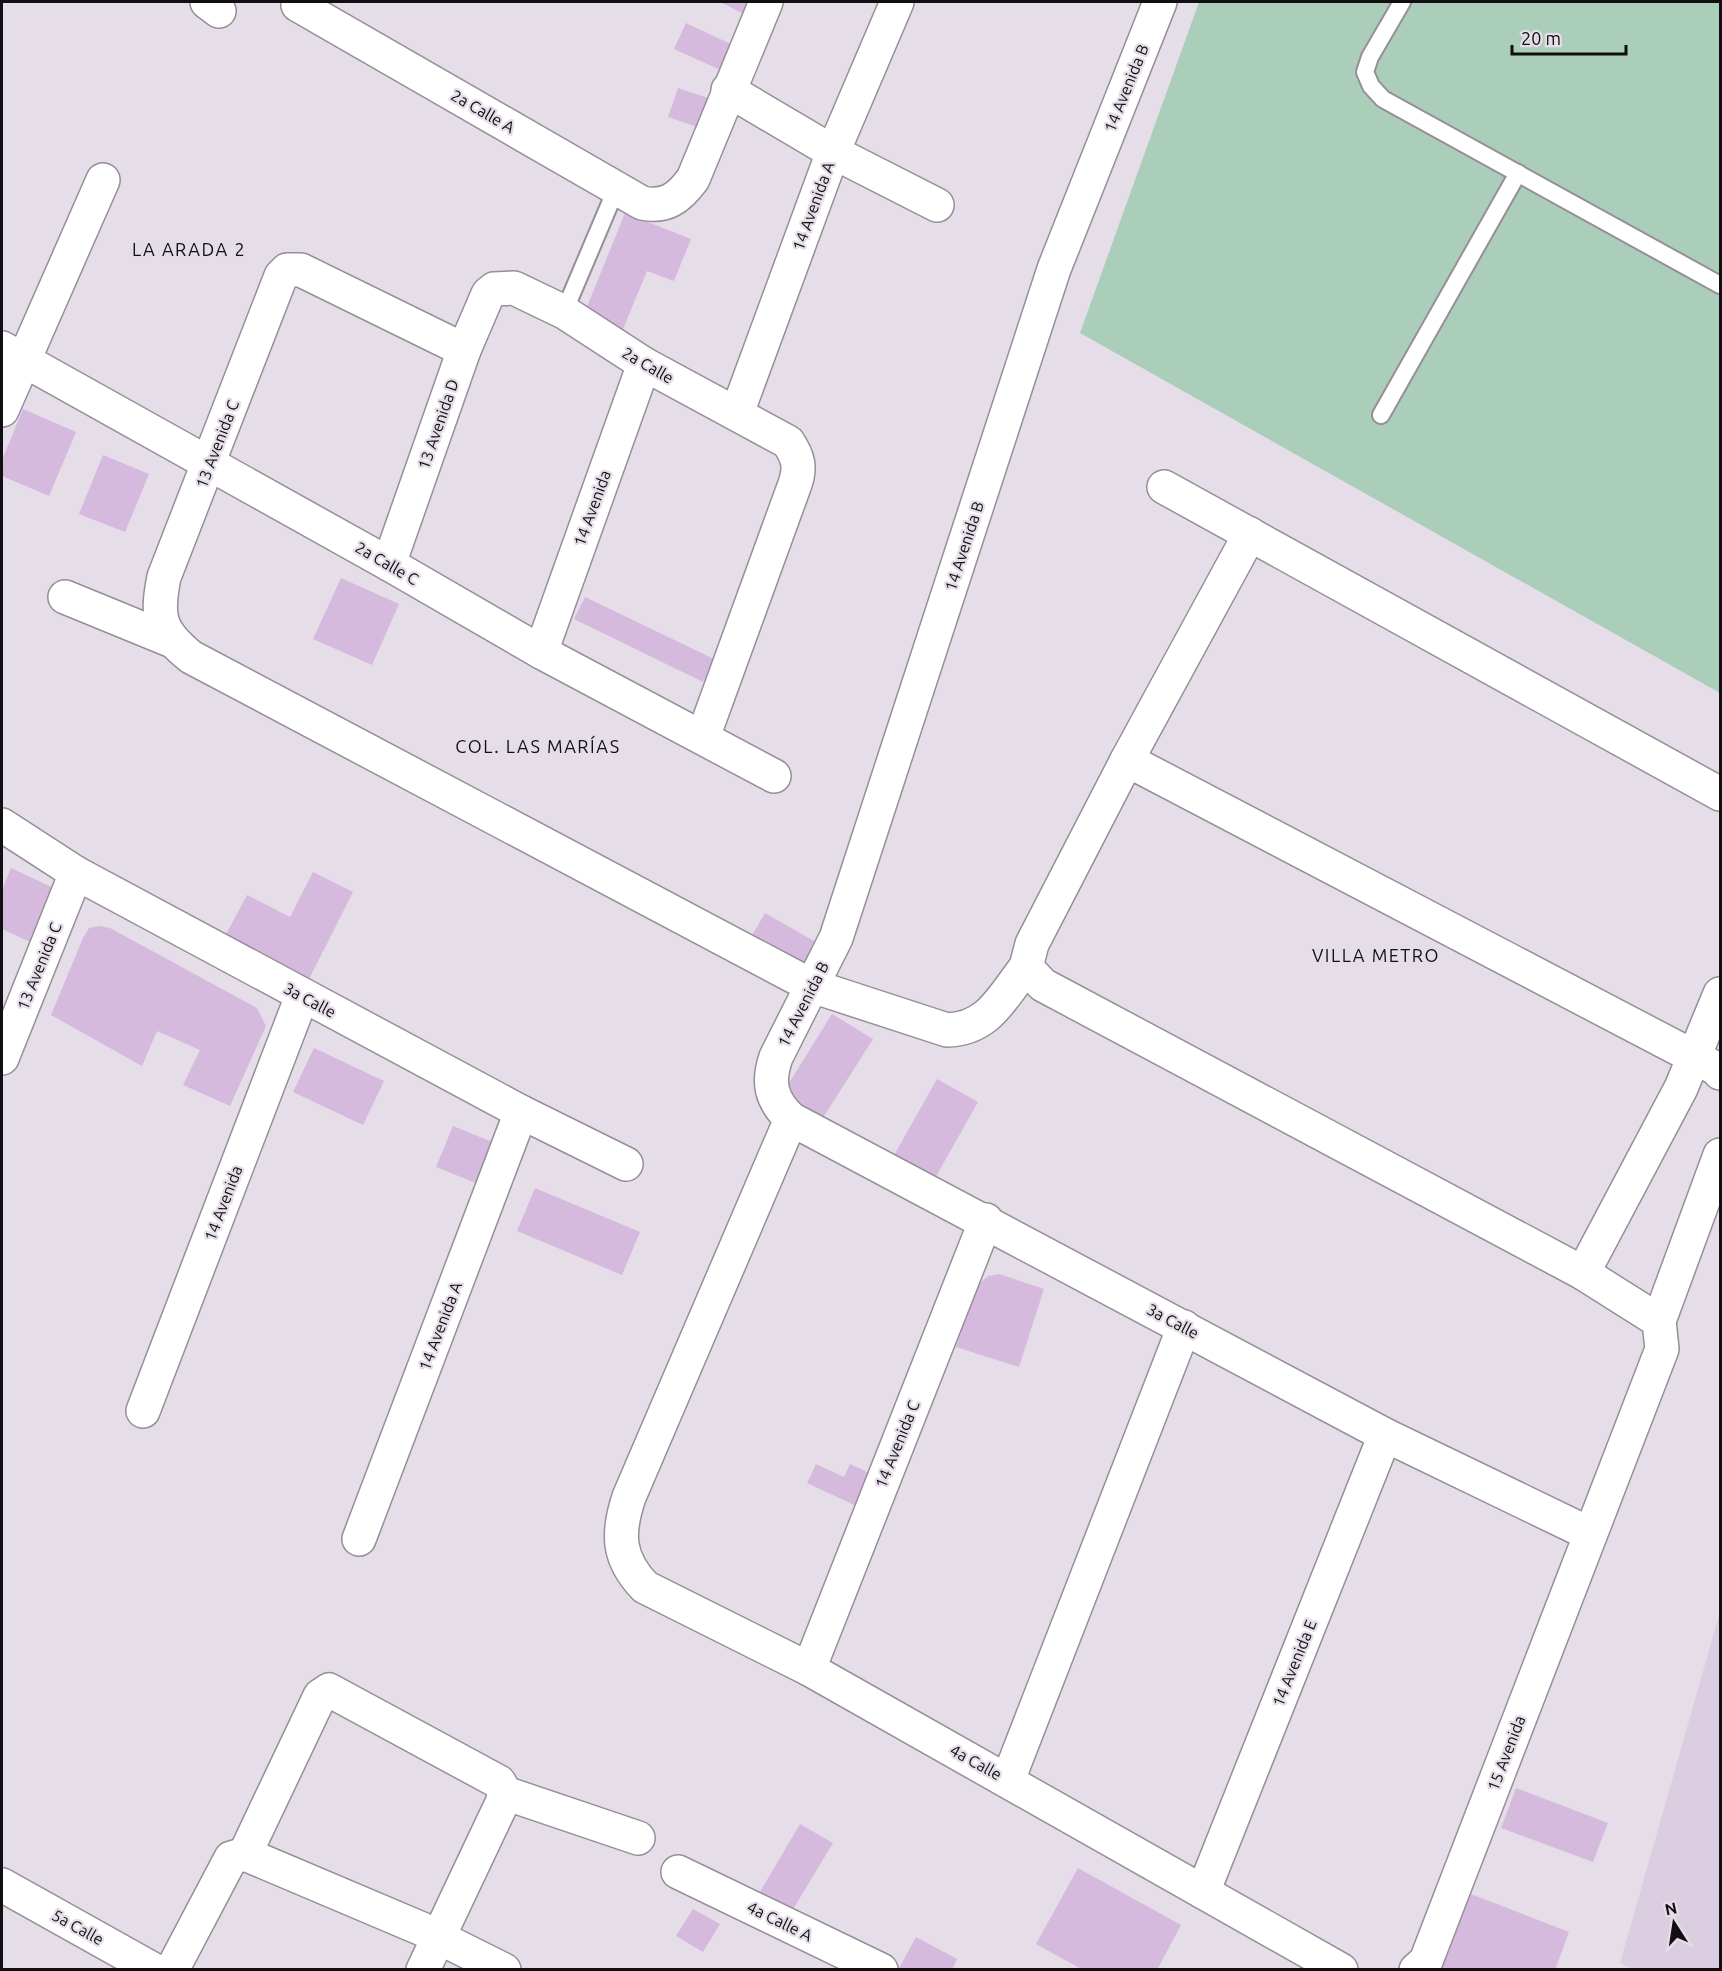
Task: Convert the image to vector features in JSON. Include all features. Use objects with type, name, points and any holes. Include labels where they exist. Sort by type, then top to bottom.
[{"type":"street","points":[[766,2],[728,90],[833,152],[937,205]]},
{"type":"street","name":"14 Avenida A","points":[[737,413],[833,152],[897,2]]},
{"type":"street","name":"14 Avenida B","points":[[771,1090],[771,1072],[776,1057],[836,938],[1054,269],[1160,2]]},
{"type":"street","name":"2a Calle A","points":[[298,5],[642,203],[656,206],[671,202],[693,179],[728,90]]},
{"type":"street","points":[[2,410],[13,355],[103,180]]},
{"type":"street","name":"13 Avenida C","points":[[165,631],[160,599],[164,577],[210,464],[275,289],[281,276],[287,270],[301,270],[314,275],[464,350]]},
{"type":"street","name":"2a Calle","points":[[494,289],[514,288],[564,312],[644,364],[788,442],[797,455],[800,471],[703,737]]},
{"type":"street","name":"13 Avenida D","points":[[389,564],[464,350],[482,304],[494,289]]},
{"type":"street","name":"2a Calle C","points":[[13,355],[389,564],[541,652],[774,776]]},
{"type":"street","name":"14 Avenida","points":[[541,652],[644,364]]},
{"type":"street","points":[[1164,487],[1720,794]]},
{"type":"street","points":[[65,597],[165,631],[191,657],[812,986],[947,1030],[965,1030],[985,1020],[1026,967],[1032,944],[1127,760],[1250,534]]},
{"type":"street","points":[[1127,760],[1708,1066]]},
{"type":"street","name":"3a Calle","points":[[2,825],[76,873],[302,996],[521,1113],[626,1164]]},
{"type":"street","name":"13 Avenida C","points":[[2,1058],[76,873]]},
{"type":"street","points":[[1026,967],[1043,986],[1583,1273],[1659,1322],[1720,1155]]},
{"type":"street","points":[[1583,1273],[1708,1066],[1720,994]]},
{"type":"street","name":"14 Avenida","points":[[143,1411],[302,996]]},
{"type":"street","name":"3a Calle","points":[[771,1090],[779,1107],[791,1119],[986,1220],[1385,1435],[1590,1534]]},
{"type":"street","name":"14 Avenida A","points":[[359,1539],[521,1113]]},
{"type":"street","name":"4a Calle","points":[[791,1119],[629,1497],[621,1524],[622,1550],[631,1572],[645,1587],[809,1669],[1341,1970]]},
{"type":"street","name":"14 Avenida C","points":[[809,1669],[986,1220]]},
{"type":"street","name":"15 Avenida","points":[[1416,1970],[1426,1961],[1662,1349],[1659,1322]]},
{"type":"street","points":[[1008,1780],[1184,1327]]},
{"type":"street","name":"14 Avenida E","points":[[1203,1892],[1385,1435]]},
{"type":"street","points":[[245,1854],[320,1696],[329,1690],[499,1782],[505,1793],[638,1838]]},
{"type":"street","points":[[423,1970],[505,1793]]},
{"type":"street","points":[[153,1968],[231,1858],[245,1854],[437,1938],[504,1970]]},
{"type":"street","name":"4a Calle A","points":[[678,1872],[881,1970]]},
{"type":"street","name":"5a Calle","points":[[2,1885],[153,1968]]},
{"type":"lane","points":[[1402,2],[1370,57],[1365,72],[1371,86],[1383,99],[1720,285]]},
{"type":"lane","points":[[1381,415],[1518,173]]},
{"type":"lane","points":[[564,312],[616,187]]},
{"type":"shaded area","points":[[1720,1612],[1720,1969],[1633,1969],[1620,1963]]},
{"type":"green space","points":[[1199,2],[1720,2],[1720,693],[1080,333]]},
{"type":"building","points":[[720,2],[761,2],[752,18]]},
{"type":"building","points":[[686,23],[737,47],[725,72],[674,49]]},
{"type":"building","points":[[678,88],[711,99],[700,128],[668,117]]},
{"type":"building","points":[[625,213],[691,239],[674,281],[647,271],[621,334],[582,319]]},
{"type":"building","points":[[23,409],[76,432],[49,496],[2,476],[2,460]]},
{"type":"building","points":[[103,455],[149,474],[125,532],[79,514]]},
{"type":"building","points":[[341,578],[399,604],[372,665],[313,639]]},
{"type":"building","points":[[585,597],[714,659],[703,682],[574,619]]},
{"type":"building","points":[[11,868],[56,889],[32,943],[2,929],[2,890]]},
{"type":"building","points":[[313,872],[353,892],[308,981],[224,938],[247,895],[290,917]]},
{"type":"building","points":[[765,913],[821,945],[808,969],[751,937]]},
{"type":"building","points":[[99,926],[110,928],[257,1008],[266,1026],[230,1106],[183,1085],[200,1050],[157,1031],[142,1066],[51,1015],[83,938],[89,928]]},
{"type":"building","points":[[832,1014],[873,1039],[819,1124],[779,1099]]},
{"type":"building","points":[[314,1048],[384,1081],[363,1125],[293,1092]]},
{"type":"building","points":[[937,1079],[978,1102],[929,1189],[888,1166]]},
{"type":"building","points":[[453,1126],[492,1142],[476,1183],[436,1167]]},
{"type":"building","points":[[535,1188],[640,1232],[622,1275],[517,1231]]},
{"type":"building","points":[[999,1274],[1044,1289],[1019,1367],[956,1347],[976,1287],[988,1276]]},
{"type":"building","points":[[816,1464],[844,1477],[850,1464],[880,1478],[865,1510],[807,1483]]},
{"type":"building","points":[[1516,1788],[1608,1823],[1593,1862],[1501,1828]]},
{"type":"building","points":[[800,1824],[833,1843],[786,1921],[754,1902]]},
{"type":"building","points":[[1078,1868],[1181,1925],[1157,1970],[1083,1970],[1036,1944]]},
{"type":"building","points":[[1471,1894],[1569,1932],[1555,1970],[1441,1970]]},
{"type":"building","points":[[693,1909],[720,1924],[703,1952],[676,1936]]},
{"type":"building","points":[[916,1937],[957,1959],[952,1970],[898,1970]]},
{"type":"district","name":"LA ARADA 2","points":[[189,249]]},
{"type":"district","name":"COL. LAS MARÍAS","points":[[538,746]]},
{"type":"district","name":"VILLA METRO","points":[[1376,955]]}]
